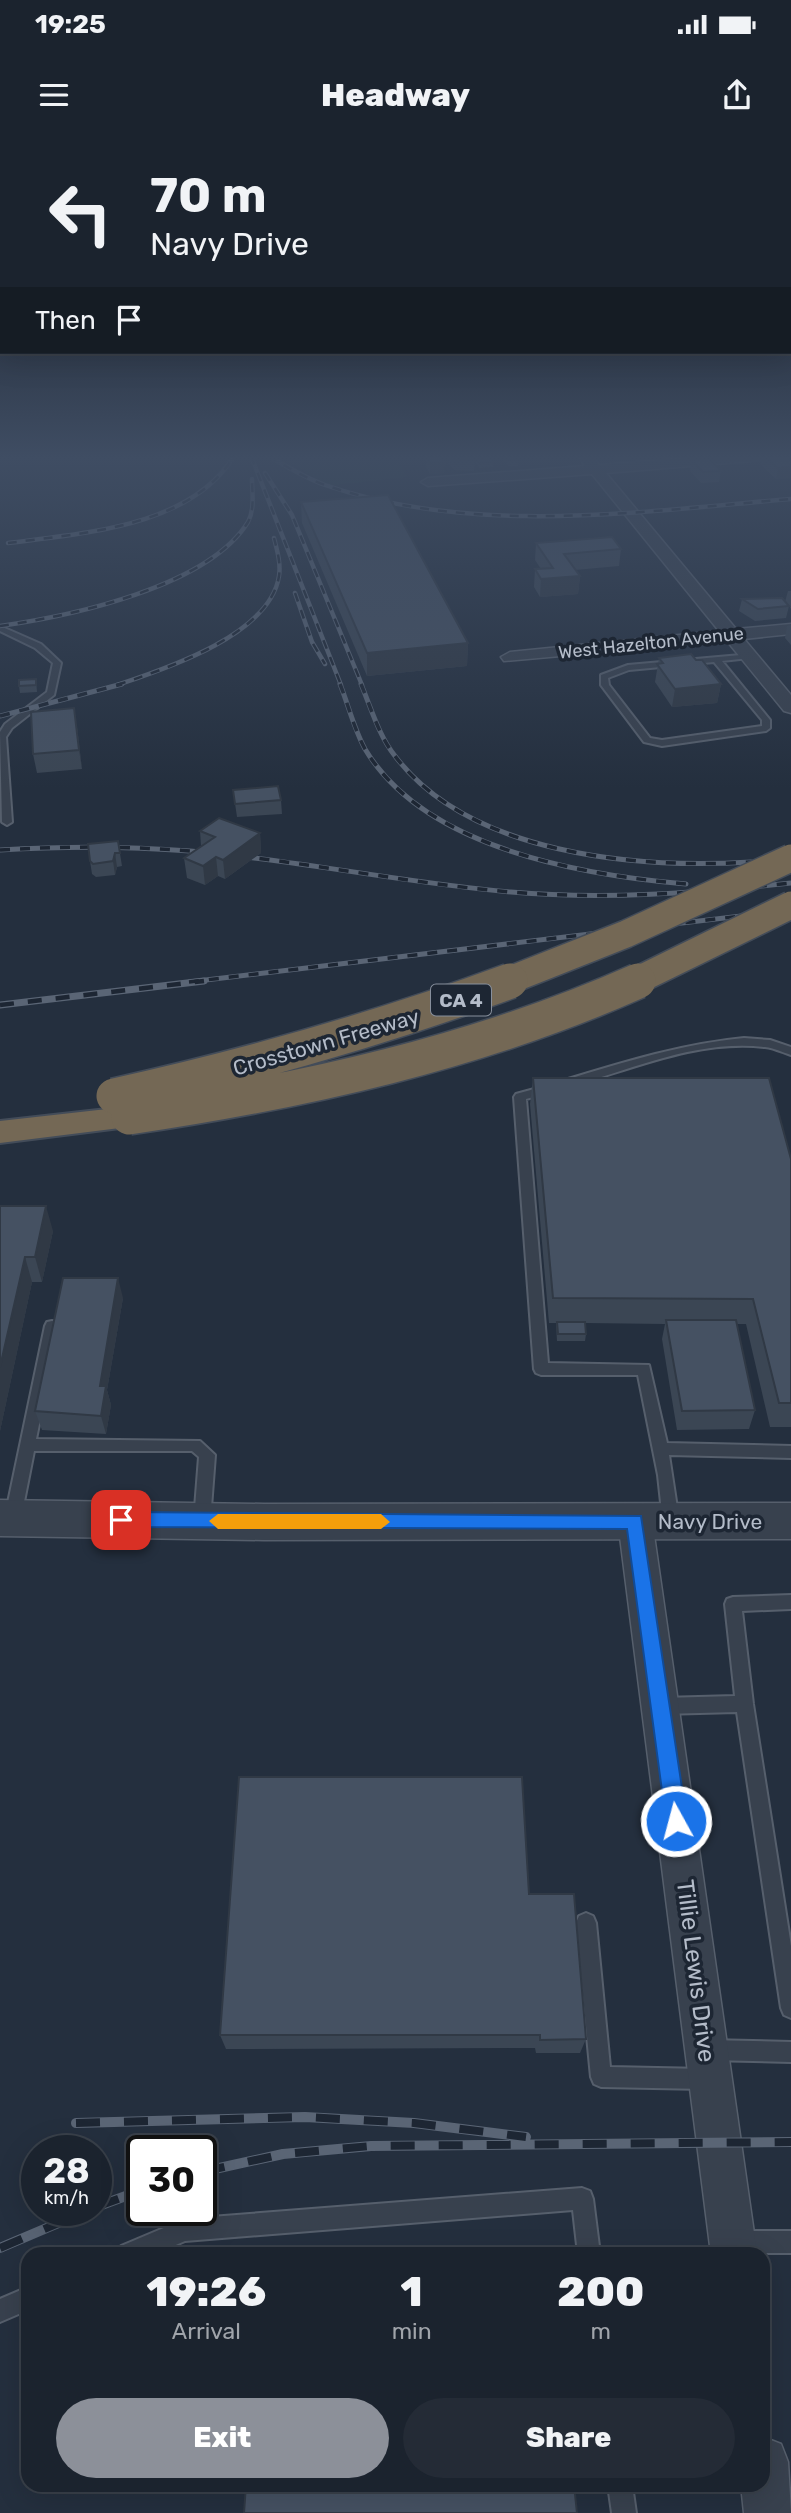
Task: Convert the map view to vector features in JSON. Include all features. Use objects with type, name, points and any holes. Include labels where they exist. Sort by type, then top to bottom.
[{"type":"highway","name":"Crosstown Freeway","points":[[0,1132],[115,1107],[417,1016],[581,954],[791,858]]},
{"type":"highway","name":"Crosstown Freeway","points":[[0,1110],[115,1107],[312,1085],[490,1037],[643,978],[791,905]]},
{"type":"street","points":[[676,567],[791,707]]},
{"type":"street","name":"West Hazelton Avenue","points":[[510,657],[791,629]]},
{"type":"street","name":"Navy Drive","points":[[7,1518],[202,1521],[791,1521]]},
{"type":"street","name":"Tillie Lewis Drive","points":[[653,1521],[661,1706],[733,2247]]},
{"type":"street","points":[[767,2492],[770,2513]]},
{"type":"lane","points":[[0,628],[47,651],[57,663],[51,692],[8,726],[2,737],[4,816]]},
{"type":"lane","points":[[0,636],[15,635]]},
{"type":"lane","points":[[716,659],[766,720],[766,728],[662,743],[647,740],[605,685],[604,677],[628,668],[716,659],[749,656]]},
{"type":"lane","points":[[0,717],[24,715]]},
{"type":"lane","points":[[653,1521],[666,1475],[644,1369],[541,1369],[520,1097],[687,1049],[757,1041],[772,1043],[791,1051]]},
{"type":"lane","points":[[7,1518],[28,1445],[52,1326]]},
{"type":"lane","points":[[28,1445],[195,1445],[207,1455],[202,1521]]},
{"type":"lane","points":[[660,1449],[791,1452]]},
{"type":"lane","points":[[791,1602],[733,1604],[744,1704],[791,2008]]},
{"type":"lane","points":[[661,1706],[744,1704]]},
{"type":"lane","points":[[586,1923],[601,2077],[791,2052]]},
{"type":"lane","points":[[146,2247],[186,2230],[582,2199],[588,2247]]},
{"type":"lane","points":[[743,2247],[791,2242]]},
{"type":"lane","points":[[0,2311],[21,2301]]},
{"type":"lane","points":[[621,2492],[624,2513]]},
{"type":"building","points":[[329,567],[427,567],[468,643],[367,653]]},
{"type":"building","points":[[573,567],[580,576],[541,579],[535,569]]},
{"type":"building","points":[[782,598],[789,606],[758,609],[742,599]]},
{"type":"building","points":[[691,654],[696,660],[702,660],[721,684],[675,689],[657,664],[663,663],[659,658]]},
{"type":"building","points":[[36,679],[36,685],[19,686],[19,680]]},
{"type":"building","points":[[74,708],[79,750],[33,754],[31,712]]},
{"type":"building","points":[[278,786],[281,800],[235,804],[233,790]]},
{"type":"building","points":[[219,818],[260,833],[223,860],[216,857],[203,866],[184,858],[215,837],[200,831]]},
{"type":"building","points":[[118,841],[120,853],[115,853],[113,861],[93,864],[90,861],[88,844]]},
{"type":"building","points":[[533,1078],[769,1078],[791,1159],[791,1403],[779,1403],[753,1299],[553,1298]]},
{"type":"building","points":[[0,1206],[46,1206],[35,1257],[25,1257],[0,1367]]},
{"type":"building","points":[[63,1278],[118,1278],[100,1386],[106,1386],[101,1416],[35,1411]]},
{"type":"building","points":[[666,1320],[736,1320],[755,1410],[682,1411]]},
{"type":"building","points":[[557,1322],[585,1322],[586,1334],[558,1334]]},
{"type":"building","points":[[239,1777],[522,1777],[529,1894],[574,1894],[586,2039],[540,2040],[540,2035],[220,2035]]},
{"type":"building","points":[[246,2492],[575,2492],[577,2513],[244,2513]]},
{"type":"railway","points":[[0,626],[63,615],[136,595],[197,567]]},
{"type":"railway","points":[[117,685],[187,659],[236,632],[257,616],[271,597],[279,576],[279,567]]},
{"type":"railway","points":[[295,567],[341,685]]},
{"type":"railway","points":[[313,567],[362,685]]},
{"type":"railway","points":[[295,593],[312,642],[325,664]]},
{"type":"railway","points":[[0,716],[122,684]]},
{"type":"railway","points":[[340,684],[365,749],[391,783],[425,811],[465,833],[508,850],[554,863],[600,873],[686,884]]},
{"type":"railway","points":[[361,684],[380,731],[395,756],[427,789],[466,815],[511,835],[558,849],[608,858],[706,864],[751,862]]},
{"type":"railway","points":[[0,850],[95,847],[190,851],[471,888],[546,894],[651,894],[791,883]]},
{"type":"railway","points":[[189,982],[791,910]]},
{"type":"railway","points":[[0,1005],[204,981]]},
{"type":"railway","points":[[76,2123],[305,2117],[414,2123],[526,2137]]},
{"type":"railway","points":[[217,2168],[283,2154],[371,2146],[791,2142]]},
{"type":"railway","points":[[112,2201],[126,2196]]},
{"type":"railway","points":[[0,2248],[52,2226]]},
{"type":"slow traffic","points":[[218,1521],[381,1522]]},
{"type":"route","points":[[121,1520],[635,1521],[676,1821]]}]
